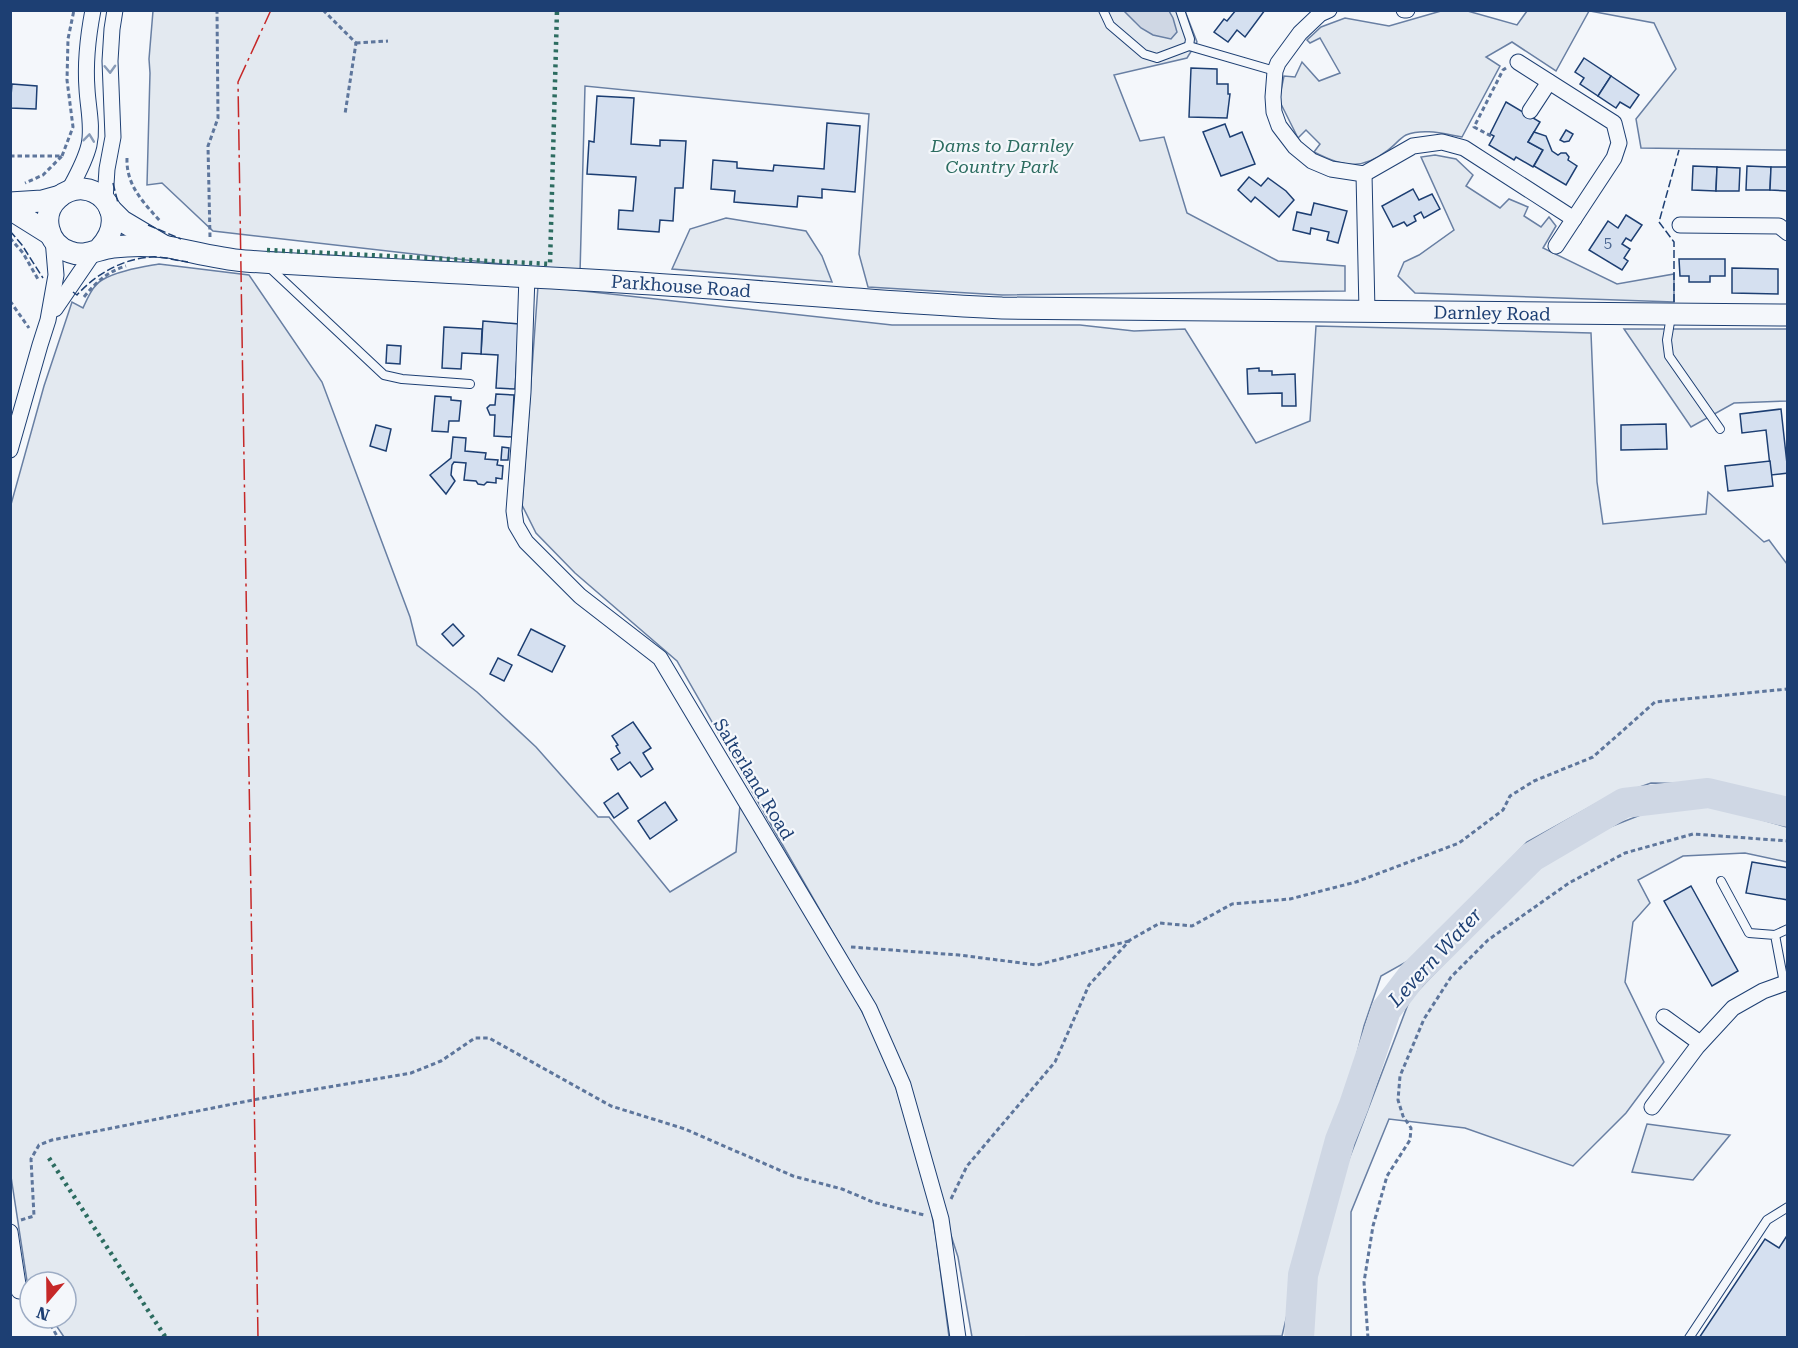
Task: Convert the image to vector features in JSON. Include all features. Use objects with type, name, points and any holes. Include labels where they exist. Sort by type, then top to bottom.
[{"type":"main road","name":"Parkhouse Road","points":[[16,194],[42,201],[79,189],[88,190],[108,204],[122,221],[166,247]]},
{"type":"main road","points":[[51,237],[48,223],[49,212],[54,203],[64,194]]},
{"type":"main road","points":[[97,250],[108,240],[112,230],[113,219],[108,204]]},
{"type":"main road","name":"Parkhouse Road","points":[[10,209],[51,237],[65,251],[77,254],[121,246],[166,247],[212,257],[264,262],[742,290],[922,305],[1002,308],[1197,309]]},
{"type":"main road","name":"Darnley Road","points":[[1197,309],[1788,315]]},
{"type":"street","points":[[64,194],[79,173],[89,143],[86,69],[88,35],[93,10]]},
{"type":"street","points":[[108,204],[107,170],[113,137],[110,61],[115,10]]},
{"type":"street","points":[[1329,10],[1320,14],[1300,33],[1275,71],[1274,112],[1280,126],[1295,147],[1312,161],[1331,169],[1364,174],[1413,146],[1442,142],[1464,148],[1574,219]]},
{"type":"street","points":[[1518,62],[1614,123],[1618,143],[1614,158],[1556,246]]},
{"type":"street","points":[[1530,111],[1549,82]]},
{"type":"street","points":[[1364,174],[1367,311]]},
{"type":"street","points":[[1680,225],[1779,226],[1788,233]]},
{"type":"street","points":[[51,237],[60,289]]},
{"type":"street","points":[[10,450],[41,320],[60,289],[97,250]]},
{"type":"street","name":"Salterland Road","points":[[527,276],[522,402],[514,511],[516,525],[526,542],[580,596],[660,658],[869,1008],[903,1085],[941,1219],[958,1338]]},
{"type":"street","points":[[1652,1107],[1700,1043],[1733,1008],[1763,991],[1786,982]]},
{"type":"street","points":[[1664,1017],[1700,1043]]},
{"type":"street","points":[[14,1226],[18,1278]]},
{"type":"lane","points":[[1103,10],[1110,26],[1144,54],[1157,58],[1189,46],[1275,71]]},
{"type":"lane","points":[[1180,10],[1190,39],[1189,46]]},
{"type":"lane","points":[[264,262],[384,375],[402,379],[470,384]]},
{"type":"lane","points":[[1671,315],[1667,340],[1669,356],[1720,429]]},
{"type":"lane","points":[[1721,881],[1749,933],[1775,935],[1788,929]]},
{"type":"lane","points":[[1775,935],[1786,982]]},
{"type":"lane","points":[[1689,1338],[1767,1220],[1788,1207]]},
{"type":"path","points":[[16,194],[43,175],[62,156],[73,127],[67,80],[68,39],[74,10]]},
{"type":"path","points":[[212,257],[208,146],[218,118],[217,10]]},
{"type":"path","points":[[323,10],[356,43],[388,41]]},
{"type":"path","points":[[345,114],[356,43]]},
{"type":"path","points":[[1491,136],[1474,127],[1503,70],[1518,62]]},
{"type":"path","points":[[10,156],[62,156]]},
{"type":"path","points":[[127,158],[126,168],[133,189],[165,225]]},
{"type":"path","points":[[10,238],[23,253],[41,285],[60,289],[81,302],[95,283],[108,272],[127,265]]},
{"type":"path","points":[[10,301],[30,331],[41,320]]},
{"type":"path","points":[[831,946],[959,955],[1036,965],[1130,940],[1160,923],[1192,926],[1232,904],[1290,899],[1356,882],[1459,843],[1503,810],[1510,796],[1526,786],[1593,757],[1655,702],[1788,688]]},
{"type":"path","points":[[1368,1338],[1364,1282],[1372,1226],[1387,1176],[1410,1140],[1411,1128],[1403,1116],[1398,1100],[1400,1076],[1424,1019],[1451,977],[1488,940],[1569,883],[1625,853],[1693,834],[1788,841]]},
{"type":"path","points":[[14,1226],[34,1216],[32,1159],[39,1145],[52,1140],[258,1099],[411,1073],[441,1061],[475,1038],[489,1038],[610,1106],[685,1129],[794,1176],[842,1189],[873,1202],[941,1219],[967,1166],[1055,1062],[1089,985],[1130,940]]},
{"type":"green space","points":[[1464,10],[1517,25],[1527,11],[1589,11],[1556,71],[1512,42],[1486,57],[1500,66],[1462,137],[1434,132],[1413,133],[1404,136],[1378,157],[1360,164],[1334,161],[1314,152],[1320,144],[1306,130],[1298,138],[1279,100],[1284,76],[1295,77],[1302,62],[1319,81],[1340,73],[1320,38],[1310,43],[1307,40],[1321,27],[1345,18],[1389,26],[1441,11]]},
{"type":"green space","name":"Dams to Darnley Country Park","points":[[153,11],[1185,11],[1197,42],[1187,58],[1114,75],[1140,141],[1164,137],[1187,213],[1278,261],[1345,266],[1345,291],[1002,295],[868,287],[859,254],[869,114],[585,86],[580,273],[213,231],[162,183],[147,185],[149,59]]},
{"type":"green space","points":[[1590,11],[1787,11],[1787,150],[1641,148],[1636,119],[1676,69],[1654,23]]},
{"type":"green space","points":[[1435,155],[1456,159],[1473,175],[1466,186],[1500,208],[1509,199],[1528,207],[1524,216],[1541,227],[1549,217],[1556,226],[1543,248],[1617,284],[1674,274],[1674,302],[1415,293],[1398,276],[1404,262],[1419,255],[1454,230],[1421,157]]},
{"type":"green space","points":[[726,218],[806,231],[822,256],[832,282],[672,269],[690,229]]},
{"type":"green space","points":[[159,264],[249,275],[322,382],[410,617],[417,645],[477,692],[536,747],[598,817],[609,817],[670,892],[736,852],[740,804],[837,964],[887,1059],[927,1187],[949,1337],[64,1337],[59,1330],[78,1330],[78,1270],[25,1270],[10,1170],[10,508],[44,386],[72,302],[83,308],[99,282],[138,268]]},
{"type":"green space","points":[[538,286],[892,325],[1080,325],[1134,331],[1185,329],[1256,443],[1310,421],[1316,326],[1591,333],[1597,482],[1603,524],[1706,514],[1708,492],[1764,542],[1769,540],[1787,564],[1787,807],[1714,784],[1651,783],[1601,801],[1527,842],[1424,952],[1381,976],[1364,1026],[1341,1117],[1320,1177],[1282,1336],[972,1337],[958,1257],[879,1013],[677,661],[575,573],[536,533],[522,505]]},
{"type":"green space","points":[[1624,329],[1787,329],[1787,401],[1734,403],[1691,427]]},
{"type":"green space","points":[[1707,804],[1787,827],[1787,862],[1745,853],[1683,856],[1638,880],[1650,903],[1633,922],[1625,982],[1664,1062],[1626,1113],[1573,1166],[1465,1128],[1389,1119],[1351,1212],[1351,1337],[1309,1337],[1313,1288],[1338,1188],[1410,999],[1541,862],[1582,838],[1653,810]]},
{"type":"green space","points":[[1647,1124],[1730,1135],[1693,1180],[1632,1172]]},
{"type":"shaded area","points":[[1124,11],[1169,11],[1177,32],[1171,39],[1153,35],[1141,28]]},
{"type":"building","points":[[1236,10],[1265,10],[1245,37],[1237,30],[1228,42],[1214,32],[1224,19],[1227,21]]},
{"type":"building","points":[[1584,58],[1611,76],[1598,96],[1580,84],[1584,78],[1575,72]]},
{"type":"building","points":[[1191,68],[1217,69],[1217,84],[1228,84],[1228,94],[1230,94],[1227,118],[1189,117]]},
{"type":"building","points":[[1611,76],[1639,95],[1630,108],[1620,102],[1616,108],[1598,96]]},
{"type":"building","points":[[12,84],[37,86],[36,109],[10,108]]},
{"type":"building","points":[[597,96],[634,98],[631,144],[660,146],[660,140],[686,141],[683,188],[675,188],[673,221],[660,220],[659,232],[618,229],[619,210],[633,211],[636,177],[587,174],[589,141],[594,142]]},
{"type":"building","points":[[1506,102],[1540,122],[1528,142],[1543,150],[1533,167],[1516,157],[1514,160],[1489,145],[1494,136],[1490,134]]},
{"type":"building","points":[[827,123],[860,126],[855,192],[822,189],[822,198],[798,196],[797,207],[734,202],[735,191],[711,189],[713,160],[737,162],[737,168],[773,171],[774,165],[824,169]]},
{"type":"building","points":[[1225,124],[1230,137],[1242,132],[1255,164],[1221,176],[1203,132]]},
{"type":"building","points":[[1566,130],[1573,134],[1569,141],[1564,142],[1560,140]]},
{"type":"building","points":[[1534,132],[1546,136],[1552,151],[1558,155],[1566,153],[1568,160],[1577,166],[1566,185],[1534,166],[1543,150],[1528,142]]},
{"type":"building","points":[[1693,166],[1717,167],[1716,191],[1692,190]]},
{"type":"building","points":[[1747,166],[1771,167],[1770,190],[1746,190]]},
{"type":"building","points":[[1717,167],[1740,168],[1739,191],[1716,191]]},
{"type":"building","points":[[1771,167],[1788,167],[1788,191],[1770,190]]},
{"type":"building","points":[[1249,177],[1261,186],[1268,178],[1294,200],[1279,217],[1255,197],[1251,202],[1238,190]]},
{"type":"building","points":[[1413,189],[1419,200],[1432,194],[1440,209],[1424,218],[1421,212],[1414,216],[1416,221],[1407,226],[1404,222],[1393,227],[1382,206]]},
{"type":"building","points":[[1314,203],[1347,211],[1338,243],[1327,240],[1329,232],[1311,228],[1310,234],[1293,230],[1297,212],[1311,215]]},
{"type":"building","points":[[1626,215],[1642,225],[1631,241],[1626,238],[1622,244],[1630,249],[1624,258],[1628,261],[1622,270],[1589,250],[1608,221],[1618,228]]},
{"type":"building","points":[[1679,259],[1725,259],[1725,276],[1710,276],[1710,282],[1689,282],[1689,276],[1680,276]]},
{"type":"building","points":[[1732,268],[1778,269],[1778,294],[1732,293]]},
{"type":"building","points":[[483,321],[519,324],[515,389],[496,388],[498,355],[481,354]]},
{"type":"building","points":[[444,327],[482,329],[481,354],[462,353],[461,369],[442,368]]},
{"type":"building","points":[[387,345],[401,346],[400,364],[386,363]]},
{"type":"building","points":[[1259,368],[1259,371],[1272,371],[1272,375],[1295,374],[1296,406],[1282,406],[1282,393],[1248,394],[1247,369]]},
{"type":"building","points":[[496,394],[514,395],[512,437],[494,436],[495,415],[490,415],[487,408],[495,405]]},
{"type":"building","points":[[435,396],[451,397],[451,400],[461,401],[459,421],[449,421],[448,432],[432,431]]},
{"type":"building","points":[[1781,409],[1788,473],[1771,475],[1766,430],[1742,433],[1740,414]]},
{"type":"building","points":[[1666,424],[1667,449],[1621,450],[1621,425]]},
{"type":"building","points":[[376,425],[391,429],[386,451],[370,446]]},
{"type":"building","points":[[453,437],[466,438],[465,451],[486,453],[485,459],[498,460],[497,465],[503,466],[502,479],[496,478],[496,483],[487,482],[484,485],[476,481],[464,480],[466,463],[454,462],[451,475],[455,481],[446,494],[430,475],[451,458]]},
{"type":"building","points":[[502,447],[509,448],[508,460],[501,460]]},
{"type":"building","points":[[1770,461],[1773,486],[1728,491],[1725,466]]},
{"type":"building","points":[[453,624],[464,636],[453,646],[442,634]]},
{"type":"building","points":[[531,629],[565,646],[552,672],[518,655]]},
{"type":"building","points":[[498,658],[512,665],[504,681],[490,674]]},
{"type":"building","points":[[633,722],[651,748],[643,753],[653,769],[641,777],[630,762],[618,770],[611,759],[620,753],[612,736]]},
{"type":"building","points":[[618,793],[628,808],[614,818],[604,803]]},
{"type":"building","points":[[665,802],[677,820],[650,839],[638,821]]},
{"type":"building","points":[[1752,862],[1788,868],[1788,900],[1746,893]]},
{"type":"building","points":[[1691,886],[1738,971],[1712,986],[1664,901]]},
{"type":"building","points":[[1788,1234],[1788,1338],[1699,1338],[1765,1239],[1779,1248]]},
{"type":"waterway","name":"Levern Water","points":[[1299,1338],[1303,1275],[1340,1140],[1386,1010],[1412,976],[1532,857],[1624,803],[1708,793],[1788,812]]},
{"type":"hedge","points":[[267,250],[550,264],[557,10]]},
{"type":"hedge","points":[[49,1158],[166,1338]]},
{"type":"fence","points":[[1674,302],[1674,242],[1659,222],[1679,150]]},
{"type":"fence","points":[[113,183],[118,203]]},
{"type":"fence","points":[[148,225],[181,239]]},
{"type":"fence","points":[[10,231],[43,278]]},
{"type":"fence","points":[[73,292],[77,295],[101,274],[120,264],[140,258],[156,257],[188,262]]},
{"type":"power","points":[[258,1338],[238,82],[271,10]]}]
